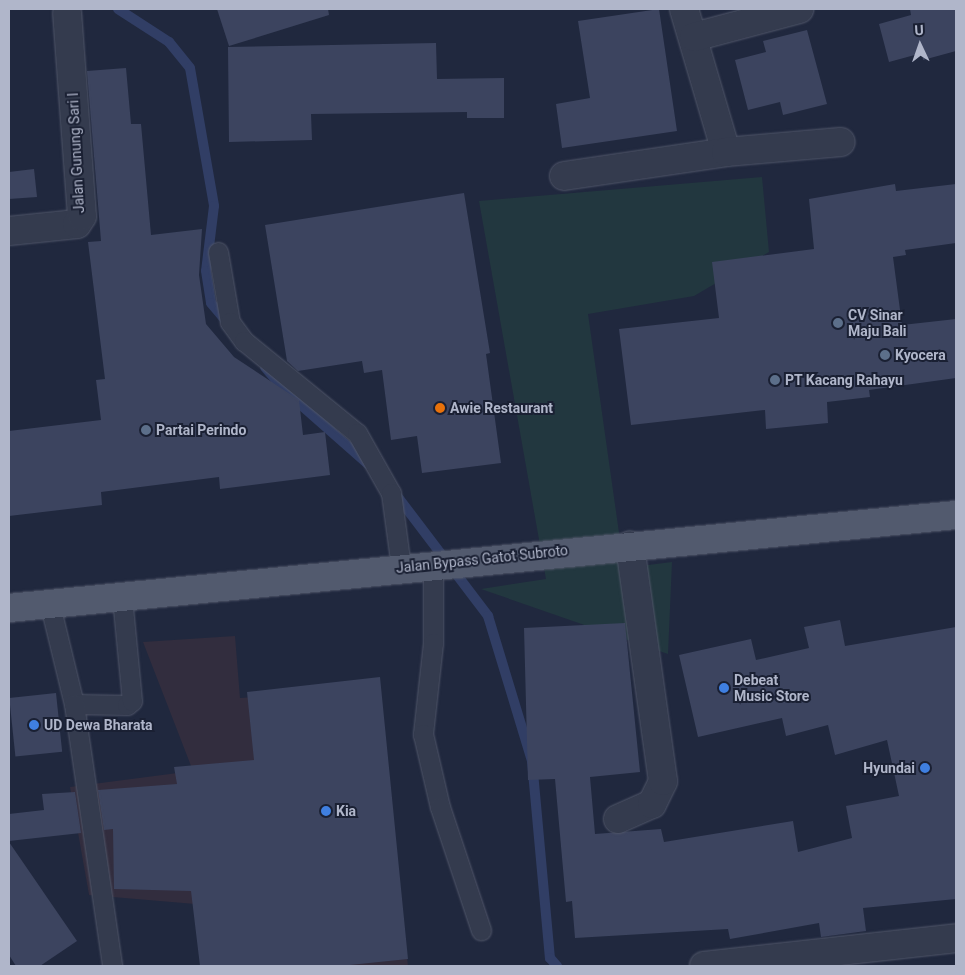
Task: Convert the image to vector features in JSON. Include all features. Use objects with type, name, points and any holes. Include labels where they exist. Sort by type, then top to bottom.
[{"type":"main road","name":"Jalan Bypass Gatot Subroto","points":[[9,608],[122,598],[433,563],[956,515]]},
{"type":"street","points":[[684,9],[694,37],[726,152]]},
{"type":"street","points":[[694,37],[799,9]]},
{"type":"street","name":"Jalan Gunung Sari I","points":[[9,231],[77,224],[82,216],[68,14]]},
{"type":"street","points":[[564,176],[726,152],[841,142]]},
{"type":"street","points":[[618,820],[652,804],[662,781],[630,545]]},
{"type":"street","points":[[704,966],[956,938]]},
{"type":"lane","points":[[218,252],[230,322],[244,341],[356,433],[391,493],[401,567]]},
{"type":"lane","points":[[433,563],[433,642],[423,734],[440,807],[481,930]]},
{"type":"lane","points":[[74,704],[91,707],[132,701],[122,598]]},
{"type":"lane","points":[[50,605],[74,704],[112,966]]},
{"type":"shaded area","points":[[762,177],[769,252],[694,296],[588,314],[624,568],[672,562],[668,654],[481,589],[546,579],[479,201]]},
{"type":"shaded area","points":[[235,636],[240,698],[376,689],[408,966],[206,966],[207,905],[89,895],[70,787],[193,771],[143,642]]},
{"type":"building","points":[[217,9],[328,9],[329,15],[229,46]]},
{"type":"building","points":[[659,9],[677,131],[562,148],[556,104],[590,98],[578,21]]},
{"type":"building","points":[[910,9],[956,9],[956,51],[923,60],[922,53],[889,62],[879,24],[911,15]]},
{"type":"building","points":[[807,30],[827,104],[783,115],[780,102],[748,110],[735,60],[766,52],[763,41]]},
{"type":"building","points":[[436,43],[437,79],[504,78],[504,118],[467,118],[467,112],[311,114],[312,140],[229,142],[228,47]]},
{"type":"building","points":[[126,68],[131,124],[141,124],[151,235],[202,229],[199,275],[206,324],[234,357],[299,400],[303,435],[325,432],[330,475],[220,489],[219,477],[101,492],[102,505],[9,516],[9,431],[101,420],[96,380],[105,379],[88,242],[101,241],[87,71]]},
{"type":"building","points":[[34,169],[37,197],[9,199],[9,172]]},
{"type":"building","points":[[895,184],[896,191],[956,184],[956,243],[905,250],[906,255],[893,257],[902,325],[956,319],[956,378],[869,390],[870,397],[827,402],[828,423],[766,429],[765,410],[631,425],[619,329],[719,318],[712,262],[814,249],[809,199]]},
{"type":"building","points":[[464,193],[490,353],[486,354],[501,463],[422,473],[417,436],[391,440],[382,370],[364,373],[362,361],[298,371],[287,361],[265,225]]},
{"type":"building","points":[[840,620],[845,646],[956,627],[956,899],[863,908],[866,931],[821,937],[819,923],[730,939],[728,929],[575,938],[572,901],[566,902],[555,779],[528,780],[524,628],[625,623],[640,772],[590,777],[595,834],[661,829],[664,842],[793,821],[798,852],[852,838],[846,806],[899,796],[887,740],[835,755],[828,725],[786,736],[782,718],[698,737],[679,655],[751,639],[756,660],[809,648],[804,627]]},
{"type":"building","points":[[380,677],[408,959],[340,966],[200,966],[191,891],[114,889],[113,829],[104,830],[98,790],[177,784],[174,767],[254,760],[247,692]]},
{"type":"building","name":"UD Dewa Bharata","points":[[56,693],[62,752],[15,757],[9,698]]},
{"type":"building","points":[[75,792],[81,833],[9,841],[9,814],[44,810],[42,794]]},
{"type":"building","points":[[9,842],[77,941],[40,966],[16,966],[9,955]]},
{"type":"waterway","points":[[118,9],[169,42],[190,68],[214,206],[206,271],[211,303],[227,322]]},
{"type":"waterway","points":[[265,367],[284,390],[369,465]]},
{"type":"waterway","points":[[394,492],[488,616],[532,761],[550,958],[557,966]]},
{"type":"place","name":"CV Sinar Maju Bali","points":[[838,323]]},
{"type":"place","name":"Kyocera","points":[[885,355]]},
{"type":"place","name":"PT Kacang Rahayu","points":[[775,380]]},
{"type":"place","name":"Awie Restaurant","points":[[440,408]]},
{"type":"place","name":"Partai Perindo","points":[[146,430]]},
{"type":"place","name":"Debeat Music Store","points":[[724,688]]},
{"type":"place","name":"UD Dewa Bharata","points":[[34,725]]},
{"type":"place","name":"Hyundai","points":[[925,768]]},
{"type":"place","name":"Kia","points":[[326,811]]}]
